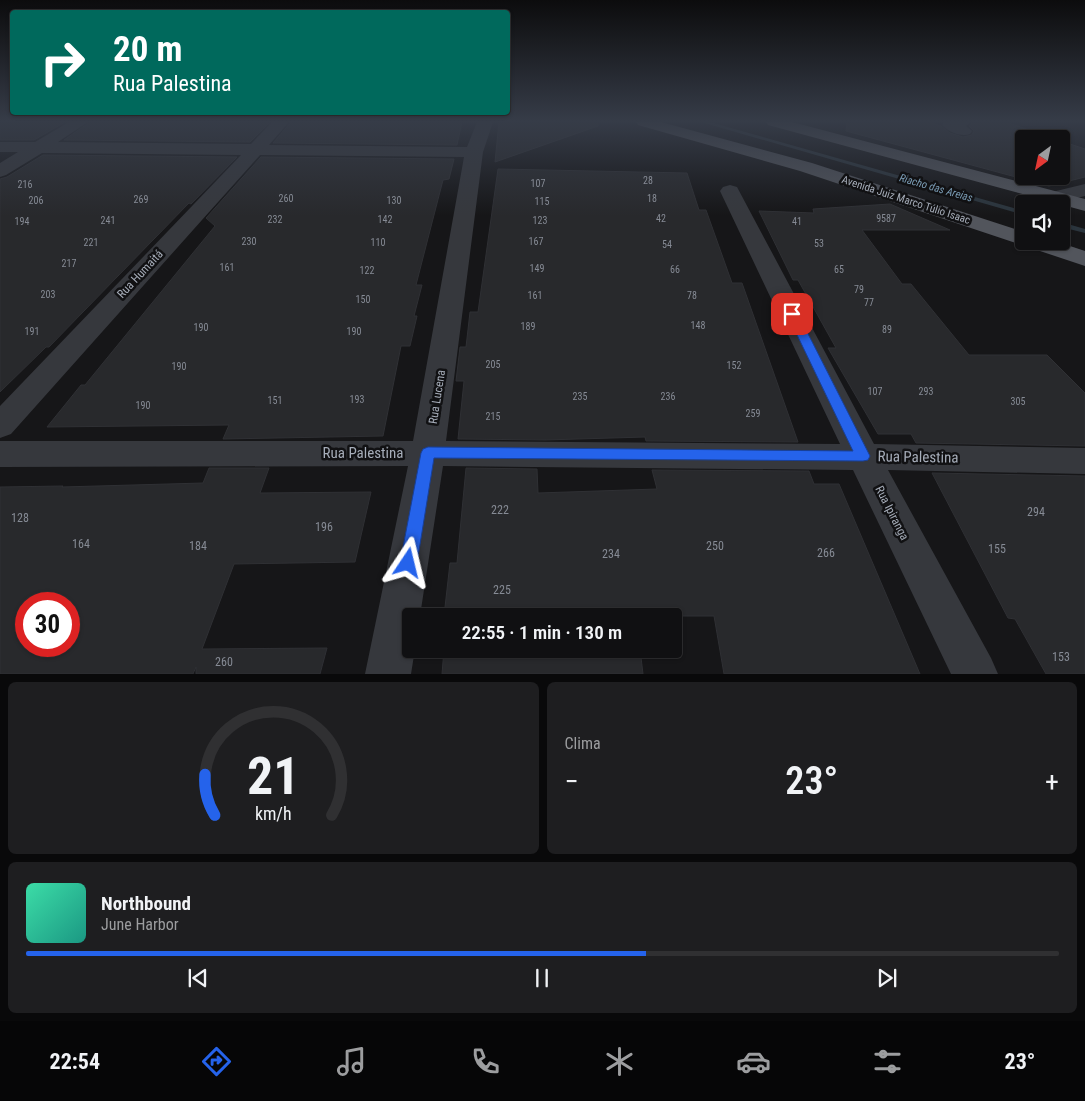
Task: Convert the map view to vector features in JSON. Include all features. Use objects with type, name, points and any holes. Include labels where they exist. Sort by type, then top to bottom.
[{"type":"main road","name":"Avenida Juiz Marco Túlio Isaac","points":[[757,153],[806,167],[1015,236]]},
{"type":"main road","points":[[900,153],[1047,195]]},
{"type":"main road","points":[[1070,201],[1085,205]]},
{"type":"main road","points":[[1058,250],[1085,259]]},
{"type":"street","points":[[0,171],[29,153]]},
{"type":"street","name":"Rua Humaitá","points":[[0,426],[252,153]]},
{"type":"street","name":"Rua Lucena","points":[[388,674],[428,453],[474,153]]},
{"type":"street","points":[[1063,195],[1085,190]]},
{"type":"street","name":"Rua Ipiranga","points":[[730,191],[975,674]]},
{"type":"street","name":"Rua Palestina","points":[[0,454],[428,453],[863,456],[1085,461]]},
{"type":"building","points":[[496,153],[519,153],[495,162]]},
{"type":"building","points":[[929,153],[1015,153],[1015,177]]},
{"type":"building","points":[[1070,153],[1085,153],[1085,177],[1070,181]]},
{"type":"building","points":[[43,155],[237,157],[191,204],[189,203],[49,347],[46,347],[0,392],[0,179],[7,177]]},
{"type":"building","points":[[261,157],[454,159],[449,179],[443,180],[416,285],[422,285],[414,316],[417,316],[410,346],[401,346],[383,436],[223,439],[229,425],[47,427],[81,385],[85,385],[215,226],[206,218]]},
{"type":"building","points":[[498,169],[687,173],[699,210],[706,210],[732,283],[742,283],[798,442],[646,441],[645,437],[545,440],[458,439],[464,381],[456,381],[460,347],[466,347],[470,312],[478,312]]},
{"type":"building","points":[[890,204],[950,230],[862,230],[902,284],[911,284],[969,355],[1047,355],[1085,393],[1085,446],[916,443],[911,434],[878,434],[828,348],[836,348],[798,280],[793,280],[759,211],[814,213],[813,209]]},
{"type":"building","points":[[209,468],[269,468],[260,493],[371,492],[355,562],[234,564],[202,649],[327,648],[320,674],[196,674],[196,667],[193,674],[0,674],[0,487],[203,483]]},
{"type":"building","points":[[466,468],[537,469],[538,493],[657,489],[652,470],[809,471],[814,484],[839,484],[920,674],[724,674],[714,616],[682,616],[682,608],[445,608],[450,563],[457,563]]},
{"type":"building","points":[[932,473],[1085,476],[1085,674],[1046,674],[1015,619],[1008,618]]},
{"type":"building","points":[[443,658],[641,658],[643,674],[442,674]]},
{"type":"waterway","name":"Riacho das Areias","points":[[815,153],[1015,210]]},
{"type":"waterway","name":"Riacho das Areias","points":[[1070,227],[1085,231]]},
{"type":"route","points":[[408,563],[428,453],[863,456],[792,314]]}]
